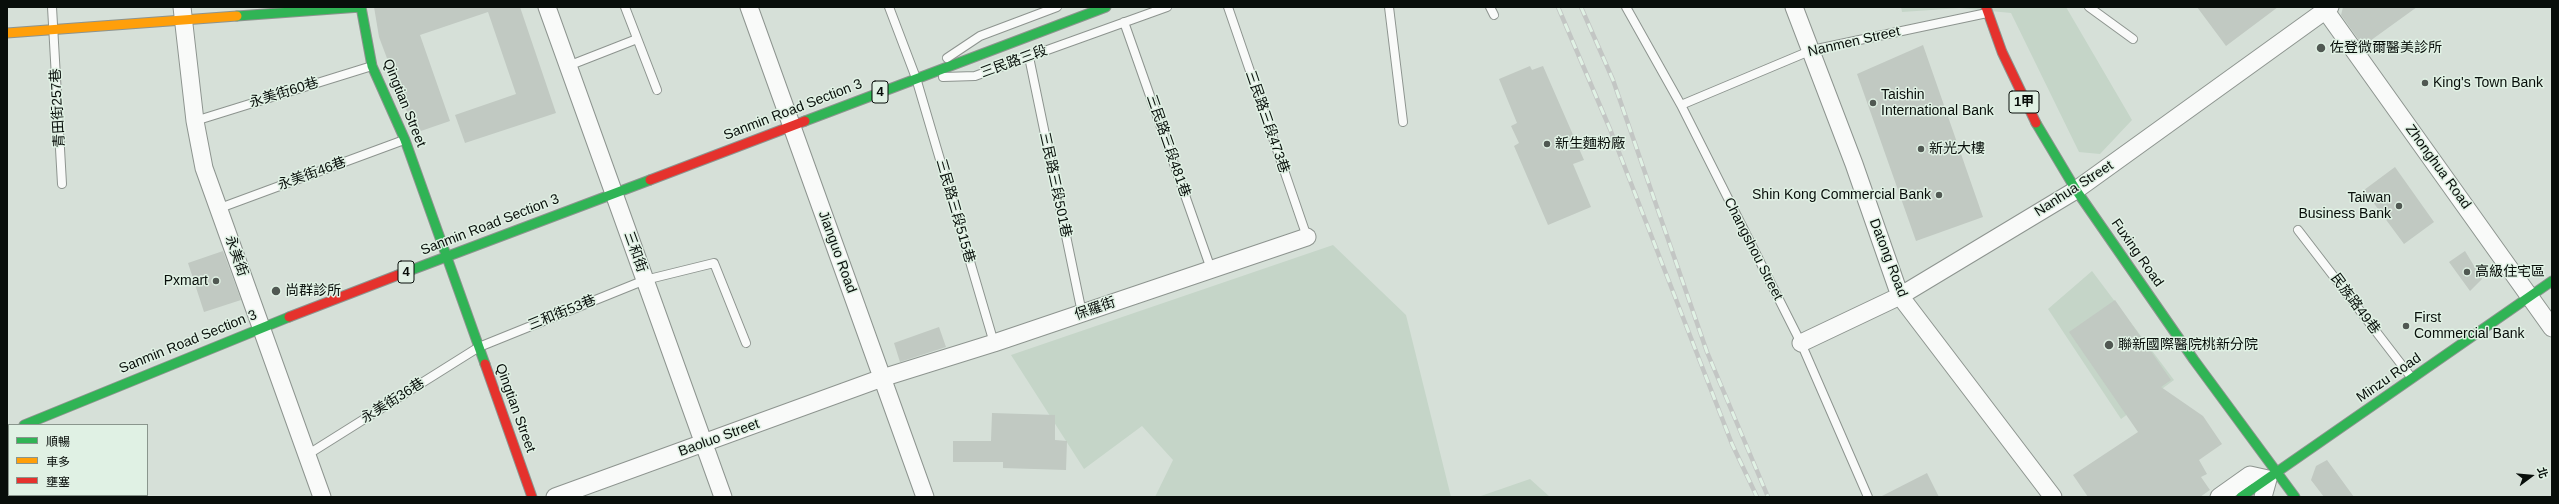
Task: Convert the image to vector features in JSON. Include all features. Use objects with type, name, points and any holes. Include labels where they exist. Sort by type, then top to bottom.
[{"type":"main road","name":"Qingtian Street","points":[[7,33],[53,31],[183,14],[361,7],[372,66],[405,140],[532,497]]},
{"type":"main road","name":"Sanmin Road Section 3","points":[[26,424],[262,327],[968,58],[1106,7]]},
{"type":"main road","name":"Fuxing Road","points":[[1987,10],[2002,52],[2026,106],[2076,190],[2273,476],[2295,497]]},
{"type":"main road","name":"Minzu Road","points":[[2242,497],[2552,281]]},
{"type":"street","name":"三和街","points":[[547,7],[723,497]]},
{"type":"street","name":"Jianguo Road","points":[[750,7],[791,126],[925,497]]},
{"type":"street","name":"Datong Road","points":[[1794,7],[1812,50],[1900,296],[2053,497]]},
{"type":"street","name":"Nanhua Street","points":[[1801,343],[1900,296],[2076,190],[2326,8]]},
{"type":"street","name":"Zhonghua Road","points":[[2326,8],[2552,328]]},
{"type":"street","name":"永美街","points":[[183,14],[195,121],[204,168],[220,208],[322,497]]},
{"type":"street","name":"保羅街","points":[[882,378],[994,343],[1307,237]]},
{"type":"street","name":"Baoluo Street","points":[[556,497],[882,378]]},
{"type":"street","points":[[2219,497],[2250,475],[2273,476],[2263,497]]},
{"type":"lane","name":"青田街257巷","points":[[52,7],[62,184]]},
{"type":"lane","points":[[625,7],[657,90]]},
{"type":"lane","name":"三民路三段515巷","points":[[889,7],[916,78],[994,343]]},
{"type":"lane","points":[[916,78],[980,36],[1057,7]]},
{"type":"lane","name":"三民路三段","points":[[916,78],[975,76],[1167,7]]},
{"type":"lane","name":"三民路三段473巷","points":[[1228,7],[1307,237]]},
{"type":"lane","points":[[1389,7],[1403,122]]},
{"type":"lane","points":[[1490,7],[1494,15]]},
{"type":"lane","name":"Changshou Street","points":[[1626,7],[1681,105],[1801,343],[1868,497]]},
{"type":"lane","points":[[2089,7],[2133,39]]},
{"type":"lane","name":"Nanmen Street","points":[[1681,105],[1812,50],[1987,10]]},
{"type":"lane","name":"三民路三段481巷","points":[[1124,22],[1211,269]]},
{"type":"lane","points":[[568,66],[637,39]]},
{"type":"lane","name":"三民路三段501巷","points":[[1029,57],[1082,313]]},
{"type":"lane","name":"永美街60巷","points":[[195,121],[372,66]]},
{"type":"lane","name":"永美街46巷","points":[[220,208],[405,140]]},
{"type":"lane","name":"民族路49巷","points":[[2298,230],[2411,378]]},
{"type":"lane","name":"三和街53巷","points":[[478,347],[645,280],[714,263],[746,343]]},
{"type":"lane","name":"永美街36巷","points":[[307,455],[478,347]]},
{"type":"shaded area","points":[[1901,7],[2066,7],[2132,120],[2100,154],[2079,152],[2011,13],[1960,8],[1902,12]]},
{"type":"shaded area","points":[[1333,245],[1406,315],[1451,497],[1155,497],[1173,460],[1142,426],[1084,469],[1011,355]]},
{"type":"shaded area","name":"聯新國際醫院桃新分院","points":[[2092,271],[2174,380],[2121,419],[2048,309]]},
{"type":"shaded area","points":[[1530,479],[1550,497],[1478,497]]},
{"type":"building","points":[[374,7],[520,7],[556,113],[465,143],[455,115],[516,94],[488,12],[420,35],[450,121],[415,133],[379,37]]},
{"type":"building","points":[[2197,7],[2278,7],[2226,46]]},
{"type":"building","points":[[2343,7],[2417,7],[2363,46],[2341,15]]},
{"type":"building","name":"新光大樓","points":[[1923,45],[1983,217],[1916,241],[1857,74]]},
{"type":"building","name":"新生麵粉廠","points":[[1530,66],[1532,70],[1543,66],[1584,160],[1573,164],[1591,207],[1548,225],[1514,146],[1519,143],[1511,126],[1517,123],[1499,79]]},
{"type":"building","name":"Taiwan Business Bank","points":[[2395,167],[2434,222],[2404,244],[2364,190]]},
{"type":"building","name":"Pxmart","points":[[223,251],[241,300],[204,312],[188,263]]},
{"type":"building","name":"高級住宅區","points":[[2465,251],[2482,279],[2470,291],[2449,262]]},
{"type":"building","points":[[2115,300],[2171,380],[2161,387],[2203,416],[2222,444],[2199,460],[2207,474],[2201,477],[2210,490],[2200,497],[2088,497],[2073,475],[2138,432],[2069,332]]},
{"type":"building","points":[[939,327],[946,347],[900,362],[894,343]]},
{"type":"building","points":[[992,413],[1055,415],[1055,440],[1067,441],[1066,470],[1003,468],[1003,462],[953,462],[953,441],[991,441]]},
{"type":"building","points":[[2327,460],[2354,497],[2324,497],[2311,480],[2316,466]]},
{"type":"building","points":[[1927,473],[1939,497],[1880,497]]},
{"type":"railway","points":[[1558,7],[1610,129],[1732,444],[1757,497]]},
{"type":"railway","points":[[1581,7],[1613,80],[1707,352],[1768,497]]},
{"type":"traffic: fast","points":[[237,16],[361,7],[372,66],[405,140],[485,364]]},
{"type":"traffic: fast","points":[[805,121],[1106,7]]},
{"type":"traffic: fast","points":[[2036,123],[2076,190],[2194,360],[2295,497]]},
{"type":"traffic: fast","points":[[398,275],[650,180]]},
{"type":"traffic: fast","points":[[2241,497],[2552,281]]},
{"type":"traffic: fast","points":[[26,424],[289,317]]},
{"type":"traffic: slow","points":[[7,33],[237,16]]},
{"type":"traffic: jam","points":[[1986,7],[2002,52],[2036,123]]},
{"type":"traffic: jam","points":[[650,180],[805,121]]},
{"type":"traffic: jam","points":[[289,317],[398,275]]},
{"type":"traffic: jam","points":[[485,364],[532,497]]},
{"type":"place","name":"佐登微爾醫美診所","points":[[2321,48]]},
{"type":"place","name":"King's Town Bank","points":[[2425,83]]},
{"type":"place","name":"Taishin International Bank","points":[[1873,103]]},
{"type":"place","name":"新生麵粉廠","points":[[1547,144]]},
{"type":"place","name":"新光大樓","points":[[1921,149]]},
{"type":"place","name":"Shin Kong Commercial Bank","points":[[1939,195]]},
{"type":"place","name":"Taiwan Business Bank","points":[[2399,206]]},
{"type":"place","name":"高級住宅區","points":[[2467,272]]},
{"type":"place","name":"Pxmart","points":[[216,281]]},
{"type":"place","name":"尚群診所","points":[[276,291]]},
{"type":"place","name":"First Commercial Bank","points":[[2406,326]]},
{"type":"place","name":"聯新國際醫院桃新分院","points":[[2109,345]]}]
